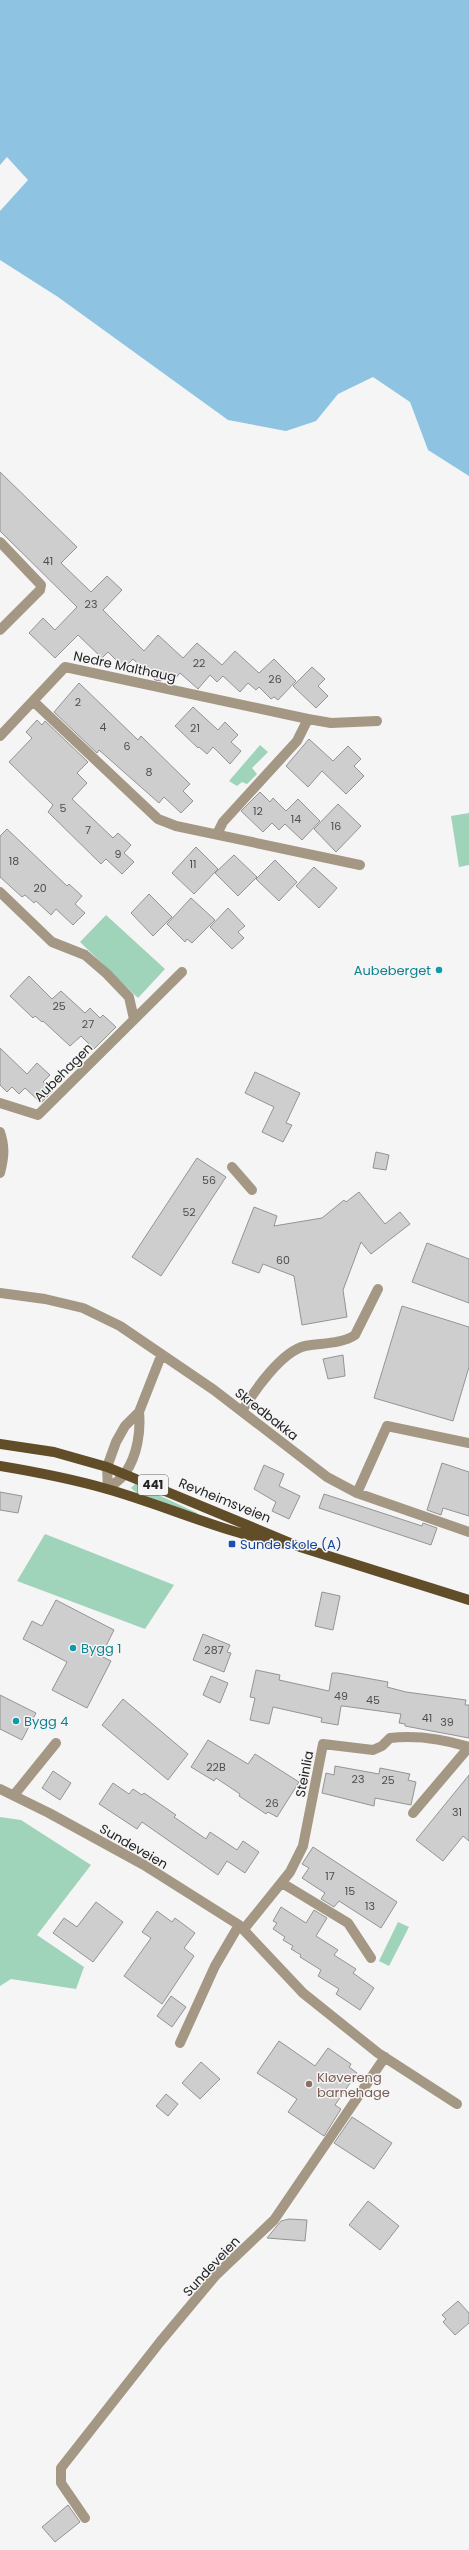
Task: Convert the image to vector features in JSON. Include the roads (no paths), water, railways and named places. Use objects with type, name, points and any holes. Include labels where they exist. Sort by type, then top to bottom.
[{"type":"main road","name":"Revheimsveien","points":[[0,1444],[54,1452],[126,1473],[300,1547],[469,1600]]},
{"type":"main road","name":"Revheimsveien","points":[[0,1466],[63,1478],[108,1489],[262,1540],[300,1547]]},
{"type":"street","points":[[0,542],[41,584],[40,590],[0,630]]},
{"type":"street","name":"Nedre Malthaug","points":[[33,701],[65,667],[308,719]]},
{"type":"street","points":[[0,736],[33,701],[158,819],[176,826],[360,865]]},
{"type":"street","points":[[217,834],[223,822],[297,741],[308,719],[331,723],[377,721]]},
{"type":"street","points":[[0,892],[52,942],[85,955],[107,974],[129,997],[134,1019]]},
{"type":"street","name":"Aubehagen","points":[[0,1103],[38,1115],[182,972]]},
{"type":"street","points":[[0,1132],[4,1143],[4,1158],[0,1172]]},
{"type":"street","points":[[232,1167],[252,1190]]},
{"type":"street","points":[[242,1411],[249,1399],[282,1359],[294,1349],[343,1340],[355,1335],[378,1288]]},
{"type":"street","name":"Skredbakka","points":[[1,1290],[83,1308],[120,1326],[242,1411],[327,1477],[357,1493],[469,1532]]},
{"type":"street","points":[[108,1489],[107,1467],[122,1432],[139,1412],[161,1356]]},
{"type":"street","points":[[108,1489],[126,1473],[136,1448],[141,1428],[139,1412]]},
{"type":"street","points":[[357,1493],[387,1426],[469,1443]]},
{"type":"street","name":"Steinlia","points":[[241,1927],[282,1883],[303,1846],[323,1744],[373,1750],[382,1746],[390,1738],[402,1736],[447,1740],[469,1747],[413,1813]]},
{"type":"street","points":[[14,1795],[56,1743]]},
{"type":"street","name":"Sundeveien","points":[[0,1789],[14,1795],[144,1865],[241,1927],[303,1993],[385,2057],[457,2104]]},
{"type":"street","points":[[282,1883],[348,1923],[371,1958]]},
{"type":"street","points":[[180,2043],[215,1966],[241,1927]]},
{"type":"street","name":"Sundeveien","points":[[85,2518],[61,2483],[62,2468],[160,2342],[216,2275],[274,2220],[385,2057]]},
{"type":"water","points":[[0,0],[469,0],[469,476],[428,450],[410,402],[373,377],[338,394],[316,421],[286,431],[228,420],[58,297],[0,260],[0,211],[28,180],[7,157],[0,165]]},
{"type":"place","name":"Aubeberget","points":[[439,970]]},
{"type":"place","name":"Sunde skole (A)","points":[[232,1544]]},
{"type":"place","name":"Bygg 1","points":[[73,1648]]},
{"type":"place","name":"Bygg 4","points":[[16,1721]]},
{"type":"place","name":"Kløvereng barnehage","points":[[309,2084]]}]
